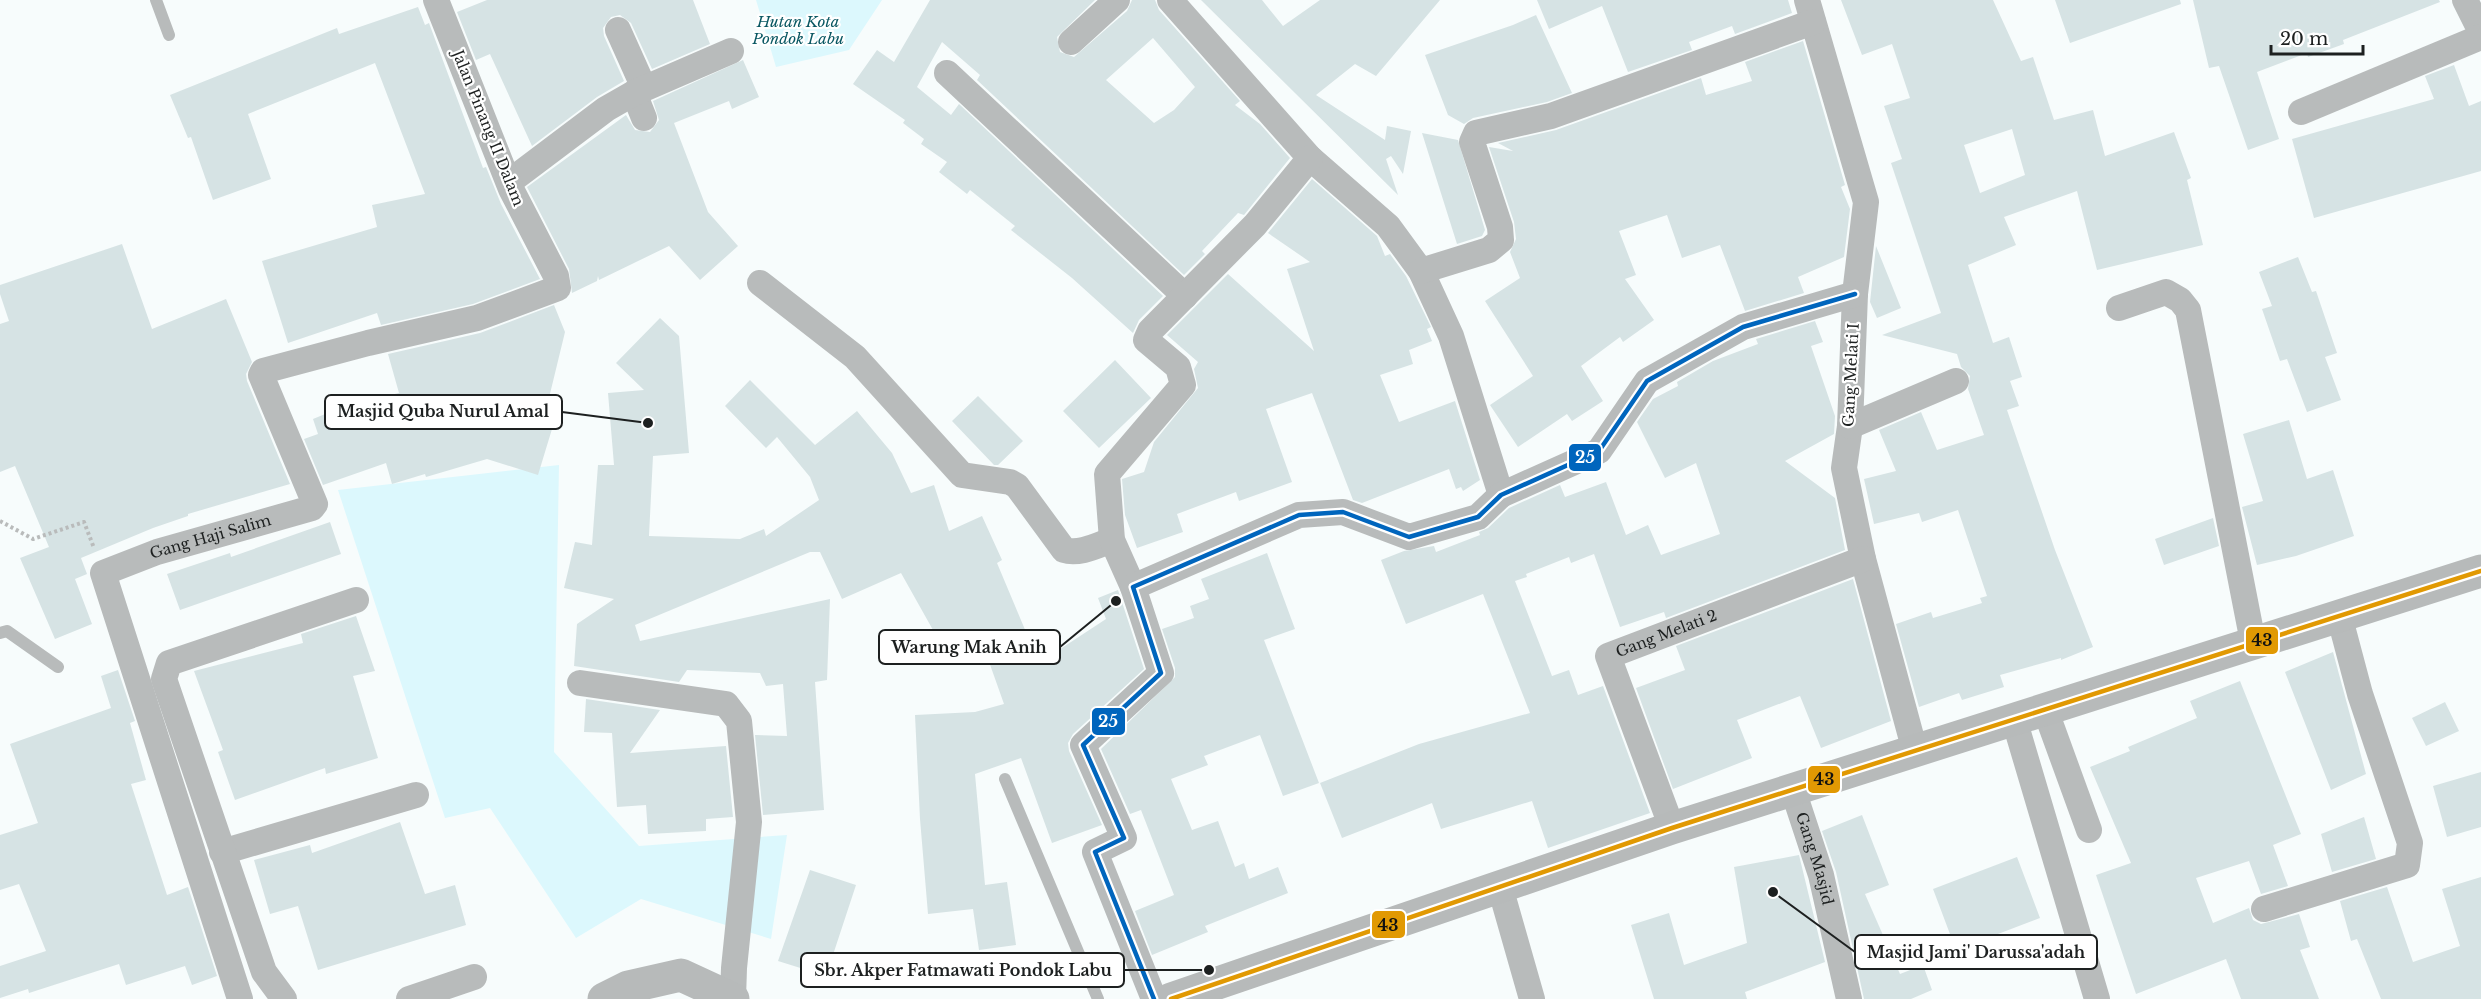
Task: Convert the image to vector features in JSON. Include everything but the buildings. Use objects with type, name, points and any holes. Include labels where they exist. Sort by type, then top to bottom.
[{"type":"street","name":"Jalan Pinang II Dalam","points":[[436,0],[509,182],[556,276],[558,288]]},
{"type":"street","points":[[1071,42],[1117,0]]},
{"type":"street","points":[[1170,0],[1310,158],[1388,226],[1421,271],[1451,336],[1501,495]]},
{"type":"street","points":[[2465,0],[2481,32]]},
{"type":"street","points":[[1421,271],[1489,250],[1501,240],[1500,227],[1472,142],[1476,134],[1551,116],[1813,7]]},
{"type":"street","name":"Gang Melati I","points":[[1813,7],[1866,202],[1855,294],[1850,426],[1844,468],[1863,559],[1915,750]]},
{"type":"street","points":[[618,30],[639,90],[644,118]]},
{"type":"street","points":[[2301,112],[2481,37]]},
{"type":"street","points":[[509,182],[606,110],[639,90],[731,51]]},
{"type":"street","points":[[947,73],[1185,296]]},
{"type":"street","points":[[1154,999],[1095,852],[1124,838],[1083,745],[1161,673],[1133,587],[1112,540],[1107,474],[1183,385],[1178,368],[1146,340],[1150,331],[1254,225],[1310,158]]},
{"type":"street","points":[[760,283],[855,357],[962,475],[1010,482],[1017,486],[1064,550],[1083,550],[1112,540]]},
{"type":"street","name":"Gang Haji Salim","points":[[103,573],[157,552],[312,508],[315,504],[261,375],[263,372],[368,342],[477,318],[558,288]]},
{"type":"street","points":[[2119,308],[2166,292],[2180,300],[2188,310],[2253,642]]},
{"type":"street","points":[[1133,587],[1299,515],[1342,512],[1409,537],[1478,517],[1501,495],[1599,451],[1647,381],[1743,327],[1855,294]]},
{"type":"street","points":[[1850,426],[1956,381]]},
{"type":"street","name":"Gang Melati 2","points":[[1672,828],[1608,656],[1863,559]]},
{"type":"street","points":[[1171,999],[1672,828],[2481,571]]},
{"type":"street","points":[[103,573],[240,999]]},
{"type":"street","points":[[284,999],[264,972],[164,680],[169,663],[356,600]]},
{"type":"street","points":[[2264,909],[2407,865],[2410,843],[2360,694],[2339,615]]},
{"type":"street","points":[[580,683],[726,704],[739,721],[749,822],[733,999],[681,975],[628,987],[604,999]]},
{"type":"street","points":[[2045,709],[2089,830]]},
{"type":"street","points":[[2014,719],[2097,999]]},
{"type":"street","name":"Gang Masjid","points":[[1793,789],[1821,875],[1849,999]]},
{"type":"street","points":[[222,852],[416,795]]},
{"type":"street","points":[[1500,887],[1532,999]]},
{"type":"street","points":[[409,999],[474,977]]},
{"type":"lane","points":[[156,0],[168,35]]},
{"type":"lane","points":[[0,633],[7,631],[58,667]]},
{"type":"lane","points":[[1005,779],[1098,999]]},
{"type":"path","points":[[0,521],[33,539],[84,522],[103,573]]},
{"type":"green space","name":"Hutan Kota Pondok Labu","points":[[756,0],[882,0],[849,50],[776,67]]},
{"type":"green space","points":[[559,465],[554,752],[639,846],[787,835],[771,939],[641,899],[576,938],[490,808],[445,818],[338,490]]},
{"type":"transit line","name":"25","points":[[1154,999],[1095,852],[1124,838],[1083,745],[1161,673],[1133,587],[1299,515],[1343,512],[1409,537],[1478,517],[1501,495],[1599,451],[1647,381],[1743,327],[1855,294]]},
{"type":"transit line","name":"43","points":[[1171,999],[1672,828],[2481,571]]},
{"type":"place","name":"Masjid Quba Nurul Amal","points":[[648,423]]},
{"type":"place","name":"Warung Mak Anih","points":[[1116,601]]},
{"type":"place","name":"Masjid Jami' Darussa'adah","points":[[1773,892]]},
{"type":"place","name":"Sbr. Akper Fatmawati Pondok Labu","points":[[1209,970]]}]
